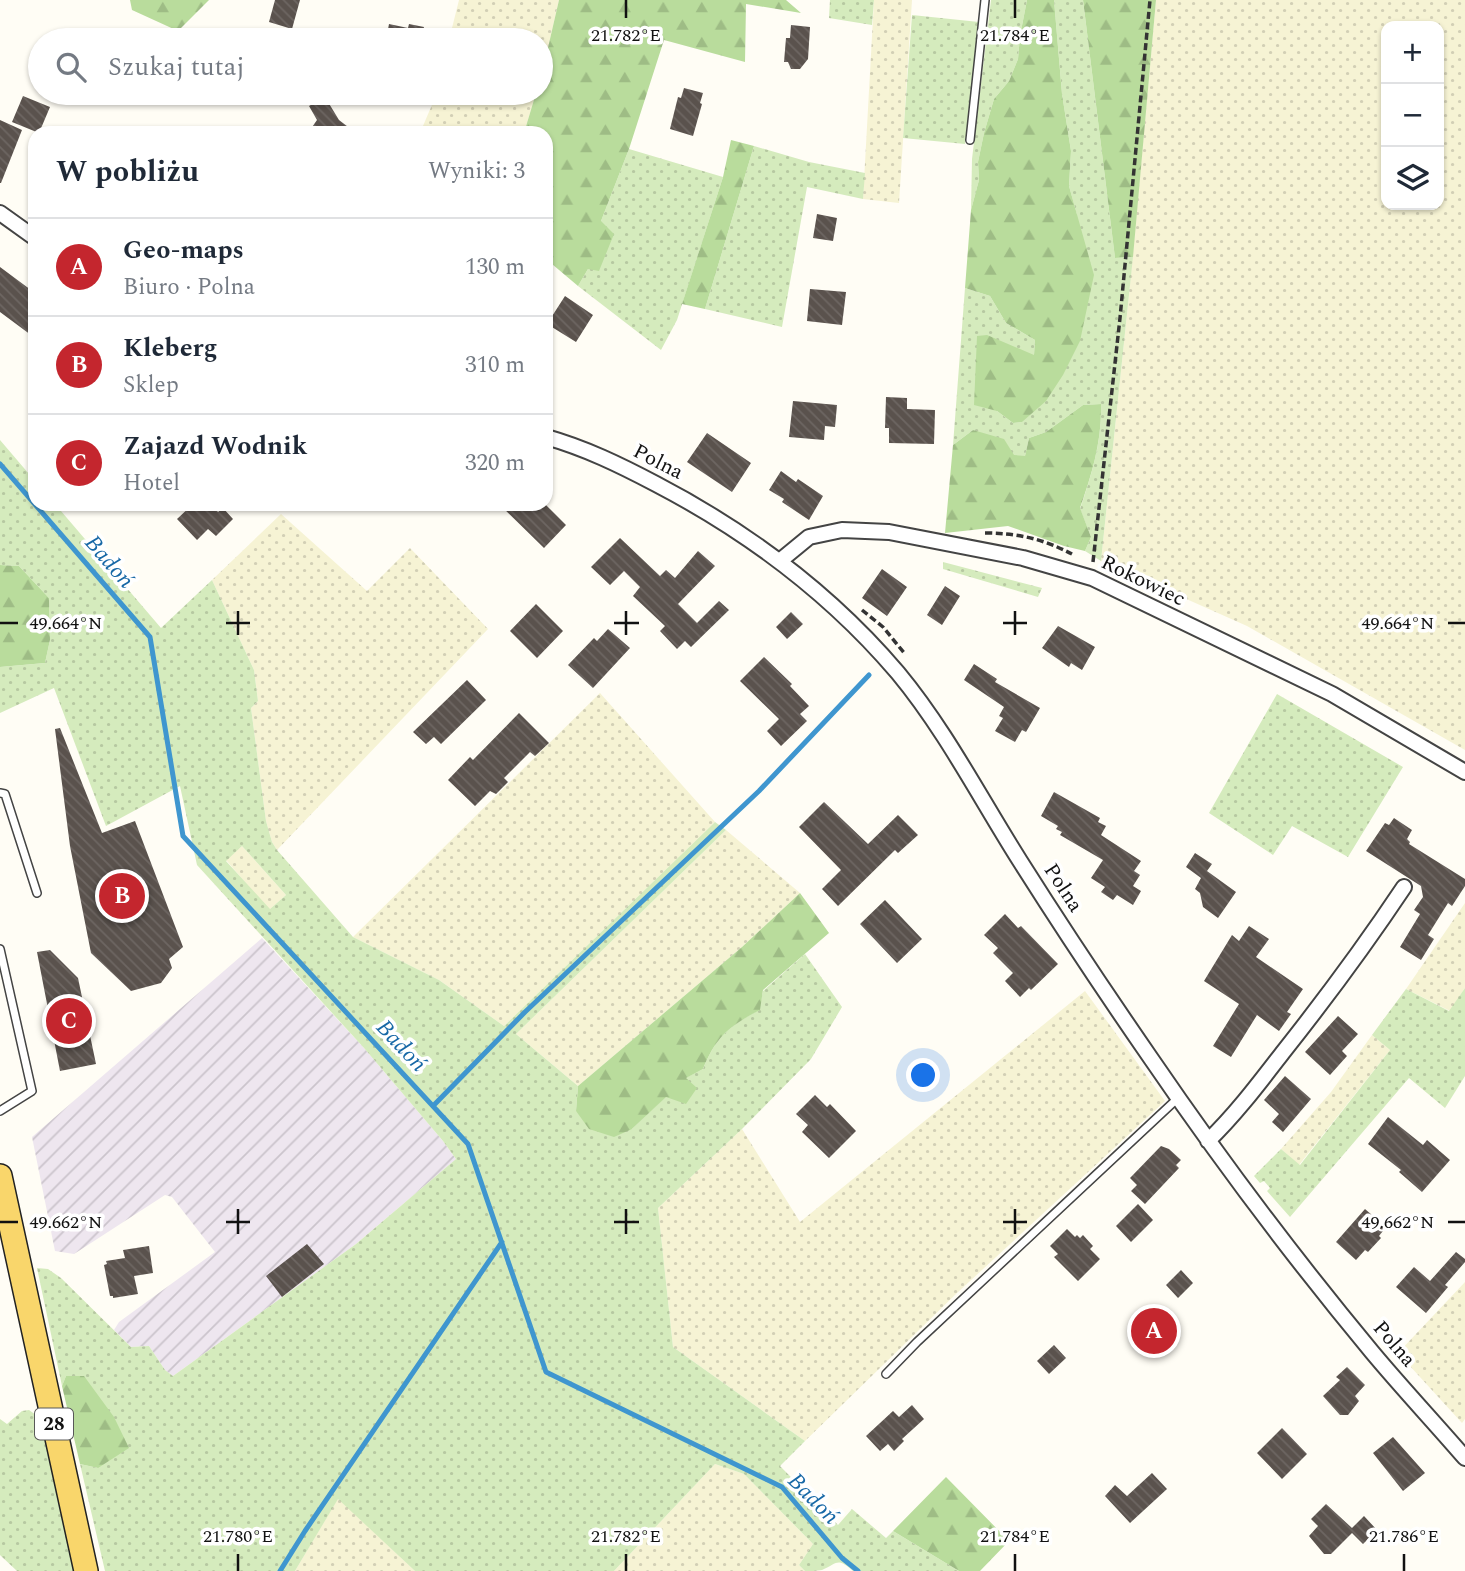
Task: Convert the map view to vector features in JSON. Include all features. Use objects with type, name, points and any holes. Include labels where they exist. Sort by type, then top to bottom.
[{"type":"main road","name":"28","points":[[0,1176],[86,1571]]},
{"type":"street","points":[[0,213],[28,233]]},
{"type":"street","name":"Polna","points":[[553,439],[602,456],[699,506],[781,560],[835,606],[897,672],[963,764],[1019,860],[1209,1141],[1342,1315],[1465,1458]]},
{"type":"street","name":"Rokowiec","points":[[781,560],[809,537],[842,530],[889,532],[1023,558],[1092,578],[1321,688],[1465,772]]},
{"type":"street","points":[[1209,1141],[1272,1067],[1327,996],[1404,887]]},
{"type":"lane","points":[[970,140],[985,0]]},
{"type":"lane","points":[[0,793],[5,794],[37,893]]},
{"type":"lane","points":[[0,949],[32,1091],[0,1111]]},
{"type":"lane","points":[[887,1374],[917,1342],[1178,1098]]},
{"type":"path","points":[[1092,578],[1150,0]]},
{"type":"shaded area","points":[[459,0],[559,0],[553,28],[452,28]]},
{"type":"shaded area","points":[[874,0],[912,0],[899,203],[863,199]]},
{"type":"shaded area","points":[[1156,0],[1465,0],[1465,750],[1247,626],[1101,561]]},
{"type":"shaded area","points":[[432,105],[532,105],[526,126],[423,126]]},
{"type":"shaded area","points":[[281,514],[367,591],[410,548],[488,629],[277,850],[266,821],[251,708],[258,701],[254,670],[212,580]]},
{"type":"shaded area","points":[[600,693],[715,822],[504,1026],[439,980],[353,937]]},
{"type":"shaded area","points":[[726,830],[800,893],[742,947],[578,1086],[516,1034]]},
{"type":"shaded area","points":[[242,846],[286,895],[269,910],[226,860]]},
{"type":"shaded area","points":[[1465,903],[1465,988],[1450,1011],[1406,989]]},
{"type":"shaded area","points":[[262,938],[364,1048],[456,1159],[356,1244],[173,1376],[165,1370],[149,1346],[131,1347],[114,1330],[119,1322],[215,1252],[172,1197],[165,1195],[74,1254],[55,1251],[32,1137]]},
{"type":"shaded area","points":[[1085,991],[1165,1101],[956,1294],[805,1441],[673,1347],[658,1208],[742,1129],[800,1222]]},
{"type":"shaded area","points":[[1372,1035],[1390,1050],[1299,1165],[1281,1149],[1331,1092]]},
{"type":"shaded area","points":[[1465,1282],[1465,1419],[1462,1423],[1398,1353]]},
{"type":"shaded area","points":[[715,1464],[744,1474],[813,1544],[799,1565],[805,1571],[614,1571]]},
{"type":"shaded area","points":[[338,1498],[415,1571],[295,1571]]},
{"type":"green space","points":[[130,0],[209,0],[181,28],[171,28],[132,10]]},
{"type":"green space","points":[[559,0],[786,0],[801,13],[746,4],[745,62],[664,40],[629,149],[601,221],[614,234],[599,271],[588,269],[578,286],[553,265],[553,126],[526,126],[532,105],[553,105],[553,28]]},
{"type":"green space","points":[[830,0],[874,0],[872,25],[829,18]]},
{"type":"green space","points":[[991,0],[1027,0],[1018,59],[1009,81],[994,99],[984,133],[978,162],[979,180],[971,210],[972,159]]},
{"type":"green space","points":[[1027,0],[1054,0],[1062,94],[1071,151],[1069,186],[1094,275],[1080,341],[1063,375],[1046,401],[1022,422],[1013,423],[997,411],[974,405],[977,336],[987,335],[1034,355],[1035,340],[1006,323],[990,296],[965,288],[971,210],[979,180],[978,162],[984,133],[994,99],[1009,81],[1018,59]]},
{"type":"green space","points":[[1054,0],[1083,0],[1115,258],[1133,257],[1101,561],[1085,551],[1091,537],[1080,509],[1095,457],[1101,404],[1083,405],[1046,432],[1029,438],[1025,456],[1014,456],[973,430],[953,445],[965,288],[990,296],[1006,323],[1035,340],[1034,356],[987,336],[977,336],[997,411],[1013,423],[1022,422],[1077,215],[1069,186],[1071,151],[1062,94]]},
{"type":"green space","points":[[1083,0],[1156,0],[1133,257],[1115,258]]},
{"type":"green space","points":[[912,15],[979,22],[965,144],[903,138]]},
{"type":"green space","points":[[731,140],[754,146],[705,309],[682,304],[723,177]]},
{"type":"green space","points":[[754,146],[809,162],[865,173],[863,199],[807,187],[782,327],[705,309]]},
{"type":"green space","points":[[629,149],[723,177],[677,320],[661,350],[578,286],[588,269],[601,221]]},
{"type":"green space","points":[[1101,404],[1095,457],[1080,508],[1091,537],[1085,551],[1008,526],[945,533],[953,445],[973,430],[1004,439],[1014,455],[1025,456],[1029,438],[1046,432],[1083,405]]},
{"type":"green space","points":[[0,440],[28,473],[28,511],[61,511],[161,628],[212,580],[254,670],[258,701],[251,708],[266,821],[277,850],[353,937],[439,980],[504,1026],[715,822],[726,830],[516,1034],[578,1086],[576,1111],[632,1129],[685,1078],[703,1069],[719,1040],[739,1021],[759,1010],[763,991],[805,954],[842,1007],[811,1059],[658,1208],[673,1347],[805,1441],[780,1466],[838,1525],[852,1509],[886,1538],[893,1531],[959,1571],[853,1571],[838,1563],[822,1570],[805,1571],[799,1565],[813,1544],[744,1474],[715,1464],[614,1571],[415,1571],[338,1499],[295,1571],[105,1571],[80,1464],[98,1468],[66,1376],[62,1386],[37,1268],[48,1269],[61,1278],[131,1347],[149,1346],[165,1370],[173,1376],[356,1244],[456,1159],[364,1048],[197,865],[180,786],[106,826],[54,688],[0,713],[0,667],[45,663],[50,640],[49,598],[19,566],[0,565]],"holes":[[[242,846],[286,895],[270,909],[226,861]]]},
{"type":"green space","points":[[943,562],[1042,588],[1038,597],[943,569]]},
{"type":"green space","points":[[0,565],[19,566],[49,598],[50,640],[45,663],[0,667]]},
{"type":"green space","points":[[1277,694],[1403,767],[1348,857],[1292,826],[1273,855],[1209,813]]},
{"type":"green space","points":[[800,893],[829,933],[763,990],[760,1010],[740,1021],[725,1034],[713,1049],[703,1069],[686,1078],[697,1088],[686,1104],[666,1097],[632,1129],[614,1137],[589,1129],[576,1111],[578,1086],[742,947]]},
{"type":"green space","points":[[1465,988],[1465,1076],[1445,1108],[1409,1078],[1290,1217],[1267,1191],[1270,1188],[1264,1181],[1260,1183],[1254,1176],[1281,1149],[1300,1165],[1390,1050],[1372,1035],[1406,989],[1449,1011]]},
{"type":"green space","points":[[66,1376],[84,1376],[114,1417],[129,1448],[98,1468],[80,1464],[62,1386]]},
{"type":"green space","points":[[29,1410],[42,1425],[74,1571],[17,1571],[0,1555],[0,1419],[7,1424],[22,1411]]},
{"type":"green space","points":[[946,1477],[1009,1541],[980,1571],[959,1571],[893,1531]]},
{"type":"building","points":[[275,0],[300,0],[292,28],[269,22]]},
{"type":"building","points":[[389,24],[408,28],[388,28]]},
{"type":"building","points":[[409,24],[424,28],[408,28]]},
{"type":"building","points":[[791,25],[810,27],[808,59],[800,69],[791,69],[788,62],[784,62],[786,38],[790,38]]},
{"type":"building","points":[[684,88],[703,93],[693,136],[670,129],[678,97],[681,98]]},
{"type":"building","points":[[23,96],[28,98],[28,105],[50,107],[42,126],[28,126],[28,129],[12,122]]},
{"type":"building","points":[[330,105],[339,120],[347,126],[313,126],[317,120],[309,106]]},
{"type":"building","points":[[0,120],[22,130],[1,183],[0,183]]},
{"type":"building","points":[[817,214],[837,218],[833,241],[813,238]]},
{"type":"building","points":[[0,267],[28,288],[28,333],[0,312]]},
{"type":"building","points":[[810,289],[846,292],[842,325],[807,321]]},
{"type":"building","points":[[565,296],[593,315],[576,342],[553,328],[553,315]]},
{"type":"building","points":[[886,397],[907,398],[907,409],[935,410],[934,444],[889,443],[889,428],[885,428]]},
{"type":"building","points":[[793,401],[837,405],[835,427],[825,426],[824,440],[789,437]]},
{"type":"building","points":[[707,433],[751,463],[732,492],[687,462]]},
{"type":"building","points":[[781,471],[823,496],[809,520],[769,490]]},
{"type":"building","points":[[186,511],[226,511],[233,519],[216,536],[208,529],[197,540],[177,519]]},
{"type":"building","points":[[506,511],[552,511],[566,525],[544,548]]},
{"type":"building","points":[[620,538],[660,576],[666,570],[675,578],[698,551],[715,566],[678,604],[697,623],[719,601],[729,610],[691,647],[685,641],[677,649],[660,631],[665,626],[633,596],[640,587],[624,571],[610,585],[591,567]]},
{"type":"building","points":[[882,569],[907,587],[887,616],[862,598]]},
{"type":"building","points":[[945,586],[960,596],[942,625],[927,615]]},
{"type":"building","points":[[536,604],[563,631],[537,658],[510,631]]},
{"type":"building","points":[[791,612],[803,624],[787,639],[776,627]]},
{"type":"building","points":[[1058,626],[1095,647],[1082,670],[1071,663],[1069,667],[1042,648]]},
{"type":"building","points":[[608,629],[630,648],[593,688],[568,665],[594,638],[597,641]]},
{"type":"building","points":[[764,657],[792,684],[790,686],[809,706],[800,714],[807,721],[781,746],[767,731],[779,719],[740,681]]},
{"type":"building","points":[[974,664],[997,679],[995,682],[1040,708],[1026,732],[1022,730],[1015,742],[995,731],[1003,718],[999,716],[1004,707],[964,680]]},
{"type":"building","points":[[467,680],[486,700],[441,744],[434,737],[426,744],[413,732]]},
{"type":"building","points":[[519,713],[549,743],[535,756],[530,752],[504,778],[508,782],[496,794],[490,791],[475,806],[448,780],[470,757],[473,760]]},
{"type":"building","points":[[60,728],[102,833],[135,821],[183,947],[169,959],[172,968],[161,983],[131,991],[91,953],[70,846],[55,729]]},
{"type":"building","points":[[1054,792],[1100,818],[1098,822],[1106,826],[1101,835],[1141,861],[1134,871],[1140,875],[1133,886],[1141,891],[1133,905],[1117,895],[1113,900],[1101,892],[1105,887],[1091,878],[1103,860],[1060,835],[1062,832],[1056,829],[1058,826],[1041,816]]},
{"type":"building","points":[[824,802],[868,844],[898,815],[918,835],[898,853],[895,850],[838,906],[822,889],[841,870],[799,827]]},
{"type":"building","points":[[1394,818],[1412,830],[1407,839],[1409,844],[1465,879],[1465,886],[1452,906],[1448,903],[1428,935],[1434,939],[1421,960],[1400,947],[1420,914],[1414,910],[1423,897],[1421,886],[1366,851],[1385,823],[1389,825]]},
{"type":"building","points":[[1195,853],[1212,864],[1207,871],[1236,892],[1218,918],[1203,907],[1200,893],[1195,889],[1201,878],[1186,867]]},
{"type":"building","points":[[885,900],[922,939],[897,963],[860,924]]},
{"type":"building","points":[[1005,914],[1018,928],[1021,926],[1058,964],[1020,997],[1005,981],[1013,973],[993,953],[998,948],[984,935]]},
{"type":"building","points":[[1249,926],[1269,939],[1256,957],[1303,989],[1287,1012],[1291,1014],[1279,1031],[1257,1015],[1231,1057],[1213,1046],[1239,1004],[1204,981],[1232,935],[1239,941]]},
{"type":"building","points":[[50,950],[78,978],[96,1064],[60,1071],[37,952]]},
{"type":"building","points":[[1338,1016],[1358,1034],[1342,1051],[1347,1056],[1330,1075],[1305,1052]]},
{"type":"building","points":[[1285,1076],[1311,1099],[1283,1132],[1272,1122],[1279,1114],[1264,1100]]},
{"type":"building","points":[[815,1095],[827,1107],[830,1104],[856,1131],[829,1158],[802,1132],[808,1125],[796,1114]]},
{"type":"building","points":[[1388,1117],[1423,1145],[1427,1140],[1450,1160],[1422,1192],[1399,1172],[1401,1170],[1368,1144]]},
{"type":"building","points":[[1161,1146],[1169,1149],[1181,1160],[1176,1165],[1179,1168],[1145,1204],[1131,1191],[1137,1185],[1130,1178]]},
{"type":"building","points":[[1138,1204],[1153,1220],[1131,1242],[1116,1226]]},
{"type":"building","points":[[1365,1209],[1386,1227],[1379,1236],[1381,1238],[1356,1260],[1336,1242]]},
{"type":"building","points":[[1067,1229],[1075,1237],[1077,1235],[1080,1238],[1083,1235],[1093,1246],[1090,1249],[1100,1259],[1078,1281],[1054,1257],[1058,1254],[1050,1246]]},
{"type":"building","points":[[307,1244],[324,1264],[282,1297],[266,1276]]},
{"type":"building","points":[[149,1246],[153,1273],[134,1276],[138,1294],[113,1298],[110,1296],[104,1265],[107,1264],[106,1261],[125,1258],[123,1250]]},
{"type":"building","points":[[1456,1252],[1465,1262],[1426,1313],[1396,1287],[1414,1267],[1430,1281]]},
{"type":"building","points":[[1181,1270],[1193,1283],[1178,1298],[1166,1285]]},
{"type":"building","points":[[1145,1308],[1174,1336],[1168,1341],[1168,1348],[1161,1347],[1158,1350],[1151,1343],[1148,1345],[1134,1331],[1138,1328],[1132,1321]]},
{"type":"building","points":[[1054,1345],[1066,1358],[1049,1374],[1037,1361]]},
{"type":"building","points":[[1347,1367],[1365,1385],[1355,1396],[1359,1401],[1348,1415],[1340,1415],[1323,1396],[1340,1380],[1336,1377]]},
{"type":"building","points":[[912,1405],[924,1419],[902,1439],[904,1441],[894,1451],[888,1444],[880,1451],[866,1436],[893,1411],[899,1417]]},
{"type":"building","points":[[1282,1428],[1307,1454],[1282,1479],[1257,1453]]},
{"type":"building","points":[[1393,1437],[1425,1473],[1403,1491],[1373,1453]]},
{"type":"building","points":[[1152,1473],[1167,1489],[1130,1523],[1105,1496],[1115,1485],[1127,1496]]},
{"type":"building","points":[[1326,1504],[1352,1528],[1364,1516],[1377,1530],[1363,1544],[1352,1533],[1331,1554],[1324,1554],[1309,1536],[1318,1526],[1311,1519]]},
{"type":"waterway","name":"Badoń","points":[[0,464],[28,496]]},
{"type":"waterway","name":"Badoń","points":[[41,511],[150,637],[183,836],[468,1144],[546,1372],[782,1487],[842,1558],[858,1571]]},
{"type":"waterway","points":[[433,1106],[525,1012],[759,791],[869,675]]},
{"type":"waterway","points":[[280,1571],[502,1242]]},
{"type":"place","name":"Kleberg","points":[[122,896]]},
{"type":"place","name":"Zajazd Wodnik","points":[[69,1021]]},
{"type":"place","name":"Geo-maps","points":[[1154,1331]]}]
